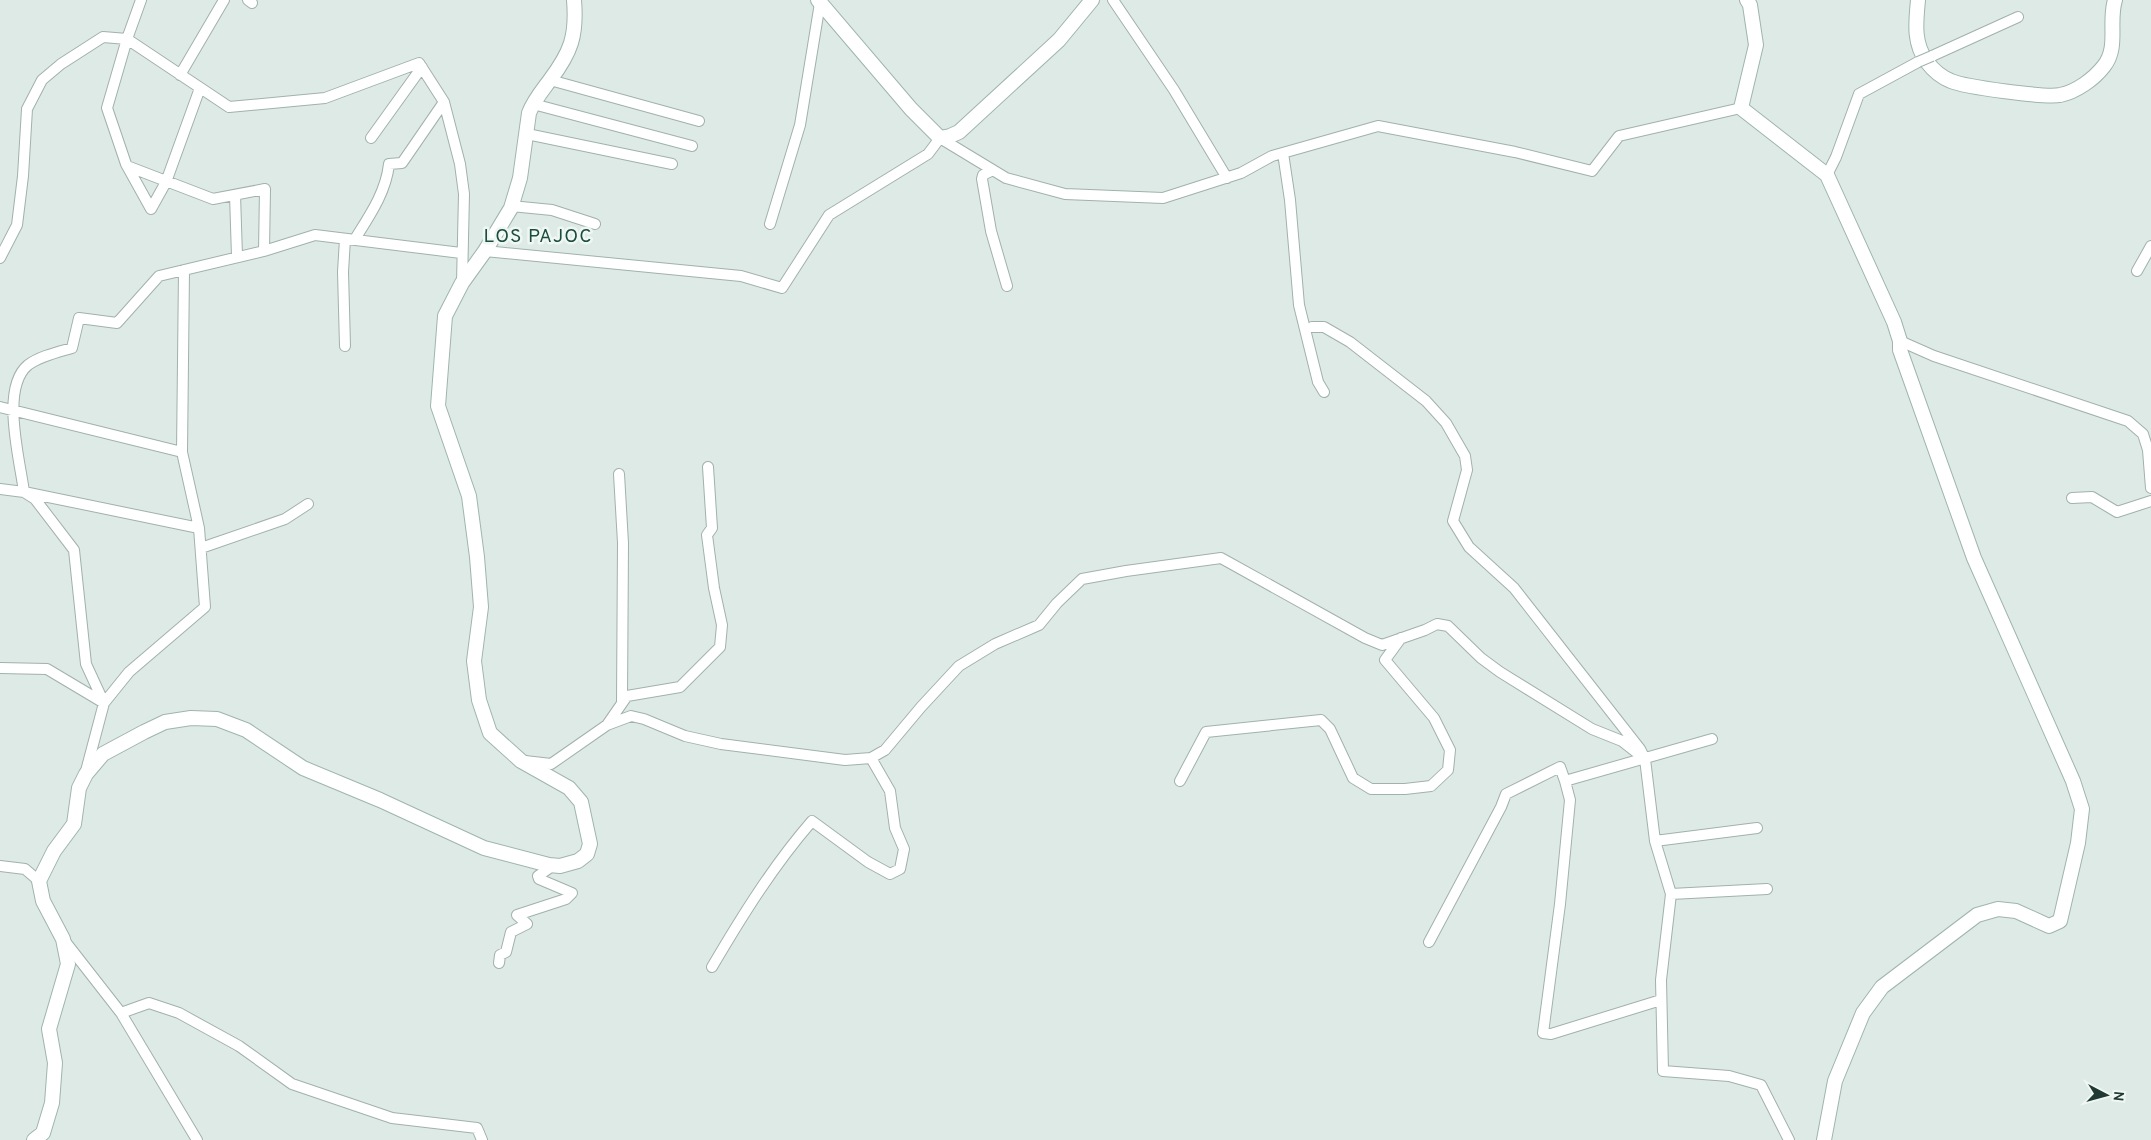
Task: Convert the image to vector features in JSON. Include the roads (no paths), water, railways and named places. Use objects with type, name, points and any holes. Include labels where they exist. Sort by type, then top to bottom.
[{"type":"street","points":[[141,0],[107,108],[127,166],[151,209],[166,182],[200,88]]},
{"type":"street","points":[[180,75],[224,0]]},
{"type":"street","points":[[86,774],[103,754],[165,722],[191,718],[217,719],[246,730],[303,768],[380,800],[484,848],[549,865],[560,866],[578,861],[587,854],[590,844],[581,802],[569,788],[521,761],[490,734],[479,700],[474,661],[481,608],[469,496],[438,406],[445,316],[462,283],[485,251],[511,206],[520,178],[529,113],[532,104],[563,62],[574,40],[576,16],[574,0]]},
{"type":"street","points":[[485,251],[741,276],[782,288],[829,215],[928,154],[940,138],[959,132],[1058,40],[1092,0]]},
{"type":"street","points":[[1113,0],[1174,90],[1227,178]]},
{"type":"street","points":[[1741,108],[1756,45],[1750,5],[1747,0]]},
{"type":"street","points":[[1918,0],[1915,25],[1917,40],[1926,61],[1936,72],[1957,83],[2051,96],[2066,94],[2079,88],[2106,62],[2112,45],[2111,15],[2115,0]]},
{"type":"street","points":[[819,2],[911,109],[940,138],[1006,178],[1065,194],[1163,198],[1241,173],[1272,156],[1378,126],[1515,152],[1592,171],[1619,136],[1741,108]]},
{"type":"street","points":[[770,224],[800,125],[819,2]]},
{"type":"street","points":[[1827,175],[1836,157],[1860,94],[1918,62],[2018,16]]},
{"type":"street","points":[[0,258],[17,225],[23,176],[27,109],[42,80],[61,64],[103,38],[127,40],[230,107],[325,98],[419,63],[444,102],[460,164],[463,184],[462,283]]},
{"type":"street","points":[[371,138],[422,67]]},
{"type":"street","points":[[550,80],[700,121]]},
{"type":"street","points":[[345,346],[343,272],[350,239],[368,219],[387,182],[389,164],[402,163],[444,102]]},
{"type":"street","points":[[532,104],[692,146]]},
{"type":"street","points":[[1741,108],[1827,175],[1894,322],[1900,341],[1900,350],[1974,558],[2073,781],[2082,809],[2078,843],[2060,921],[2049,926],[2016,910],[1998,909],[1976,915],[1882,987],[1863,1014],[1835,1082],[1824,1140]]},
{"type":"street","points":[[527,134],[672,164]]},
{"type":"street","points":[[1283,153],[1290,200],[1299,306],[1318,382],[1324,392]]},
{"type":"street","points":[[127,166],[213,199],[265,188],[264,251]]},
{"type":"street","points":[[993,170],[983,175],[982,179],[992,231],[1007,286]]},
{"type":"street","points":[[235,195],[237,256]]},
{"type":"street","points":[[511,206],[552,210],[595,224]]},
{"type":"street","points":[[104,703],[86,664],[74,550],[35,499],[24,492],[12,409],[17,380],[28,365],[72,348],[79,318],[117,323],[159,276],[264,251],[316,236],[461,253]]},
{"type":"street","points":[[2137,271],[2151,246]]},
{"type":"street","points":[[184,270],[182,452],[199,528],[205,607],[129,672],[104,703],[86,774],[79,788],[74,824],[54,850],[39,880],[43,901],[63,939],[122,1012],[197,1140]]},
{"type":"street","points":[[1312,327],[1324,327],[1350,342],[1426,401],[1446,422],[1465,456],[1466,470],[1453,521],[1469,547],[1514,588],[1640,749],[1645,759],[1655,841],[1672,894],[1661,980],[1662,1071],[1729,1076],[1761,1084],[1789,1140]]},
{"type":"street","points":[[1900,341],[1934,356],[2128,421],[2143,434],[2148,450],[2151,488]]},
{"type":"street","points":[[0,407],[182,452]]},
{"type":"street","points":[[607,725],[626,696],[680,687],[720,647],[722,625],[714,588],[707,535],[712,528],[708,467]]},
{"type":"street","points":[[619,474],[624,581],[622,701]]},
{"type":"street","points":[[0,489],[24,492],[199,528]]},
{"type":"street","points":[[2072,498],[2092,497],[2117,512],[2151,501]]},
{"type":"street","points":[[201,548],[285,519],[308,504]]},
{"type":"street","points":[[521,761],[551,764],[607,725],[630,716],[644,719],[685,736],[721,744],[845,760],[871,758],[885,750],[959,666],[995,644],[1038,625],[1082,579],[1221,558],[1365,638],[1382,645],[1437,624],[1448,626],[1481,658],[1500,672],[1592,729],[1622,741],[1645,759]]},
{"type":"street","points":[[1180,781],[1206,732],[1321,720],[1330,729],[1353,778],[1371,789],[1406,789],[1431,786],[1448,770],[1450,750],[1434,718],[1385,660],[1402,637]]},
{"type":"street","points":[[0,668],[48,669],[104,703]]},
{"type":"street","points":[[1565,781],[1712,738]]},
{"type":"street","points":[[712,967],[745,912],[780,860],[812,821],[868,862],[890,874],[900,869],[904,849],[895,828],[890,791],[871,758]]},
{"type":"street","points":[[1429,942],[1501,807],[1506,794],[1560,767],[1570,800],[1560,904],[1543,1033],[1551,1034],[1661,1000]]},
{"type":"street","points":[[1655,841],[1757,828]]},
{"type":"street","points":[[499,963],[500,955],[506,952],[511,932],[527,924],[517,915],[566,898],[572,893],[539,879],[538,876],[548,869],[549,865]]},
{"type":"street","points":[[0,866],[25,869],[39,880]]},
{"type":"street","points":[[1672,894],[1767,889]]},
{"type":"street","points":[[34,1140],[43,1133],[52,1103],[54,1063],[49,1029],[68,964],[63,939]]},
{"type":"street","points":[[122,1012],[149,1003],[179,1013],[239,1046],[292,1084],[392,1118],[478,1128],[482,1140]]},
{"type":"district","name":"LOS PAJOC","points":[[538,235]]}]
